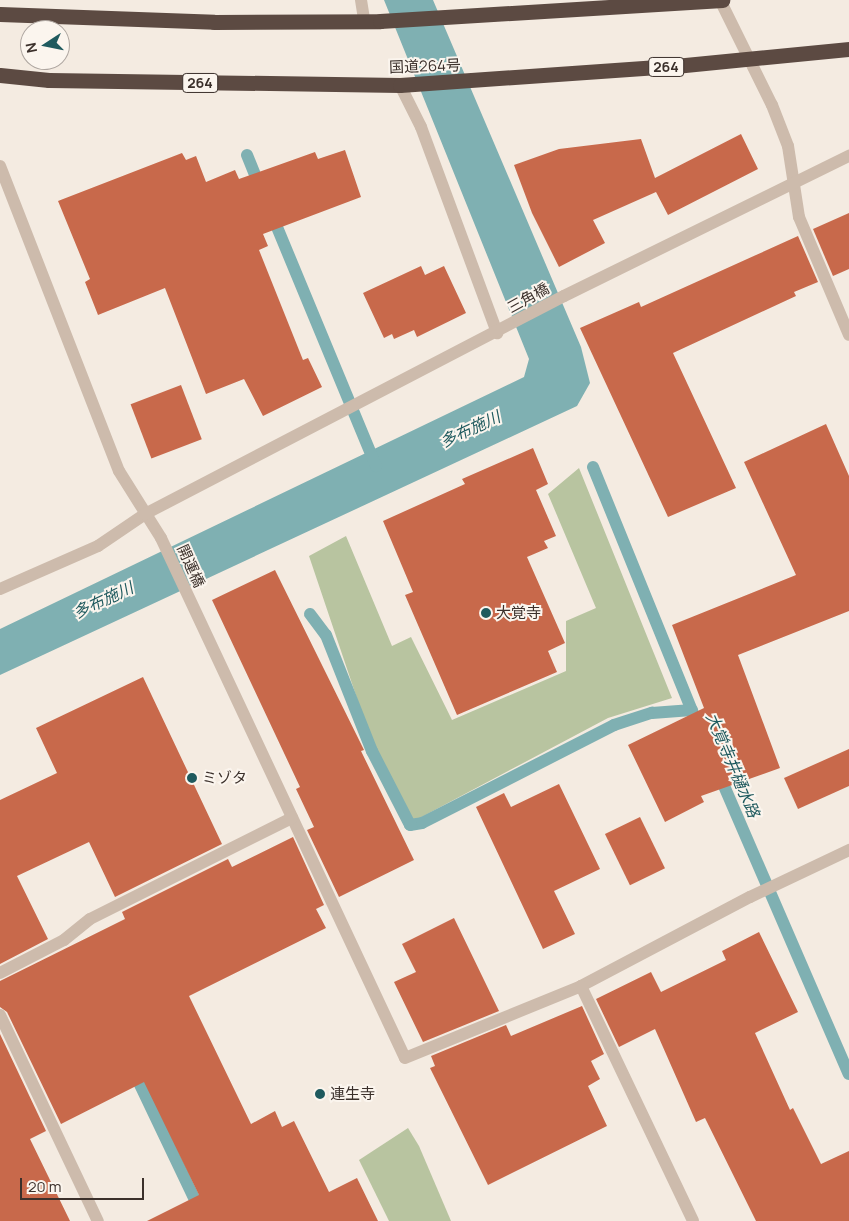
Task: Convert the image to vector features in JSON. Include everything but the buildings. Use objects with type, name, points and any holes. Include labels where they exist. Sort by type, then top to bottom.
[{"type":"highway","points":[[0,14],[214,22],[380,21],[721,0]]},
{"type":"highway","name":"国道264号","points":[[0,75],[59,80],[400,85],[482,82],[752,60],[849,49]]},
{"type":"street","points":[[361,0],[364,20]]},
{"type":"street","points":[[721,0],[752,60],[788,146],[796,184],[799,217],[849,335]]},
{"type":"street","points":[[400,85],[421,127],[502,330]]},
{"type":"street","name":"三角橋","points":[[0,589],[98,546],[145,514],[336,417],[564,296],[796,184],[849,156]]},
{"type":"street","name":"開運橋","points":[[0,166],[119,471],[161,538],[191,606],[405,1058],[581,986]]},
{"type":"street","points":[[0,973],[64,940],[90,919],[292,818]]},
{"type":"street","points":[[693,1221],[581,986],[750,897],[849,850]]},
{"type":"street","points":[[0,1015],[98,1221]]},
{"type":"green space","points":[[579,468],[672,698],[608,718],[414,821],[371,740],[309,556],[346,536],[392,646],[411,637],[452,720],[566,671],[566,621],[596,608],[548,494]]},
{"type":"green space","points":[[408,1128],[419,1146],[451,1221],[389,1221],[359,1160]]},
{"type":"water","name":"多布施川","points":[[384,0],[433,0],[581,347],[590,383],[577,406],[0,675],[0,629],[524,377],[529,359]]},
{"type":"waterway","points":[[247,155],[261,189]]},
{"type":"waterway","points":[[272,215],[376,466]]},
{"type":"waterway","name":"大覚寺井樋水路","points":[[593,467],[699,728]]},
{"type":"waterway","points":[[310,614],[326,635],[372,751],[410,825],[422,823],[614,725],[652,713],[692,710]]},
{"type":"waterway","name":"大覚寺井樋水路","points":[[718,772],[849,1074]]},
{"type":"waterway","points":[[133,1070],[205,1221]]},
{"type":"place","name":"大覚寺","points":[[486,613]]},
{"type":"place","name":"ミゾタ","points":[[192,778]]},
{"type":"place","name":"連生寺","points":[[320,1094]]}]
